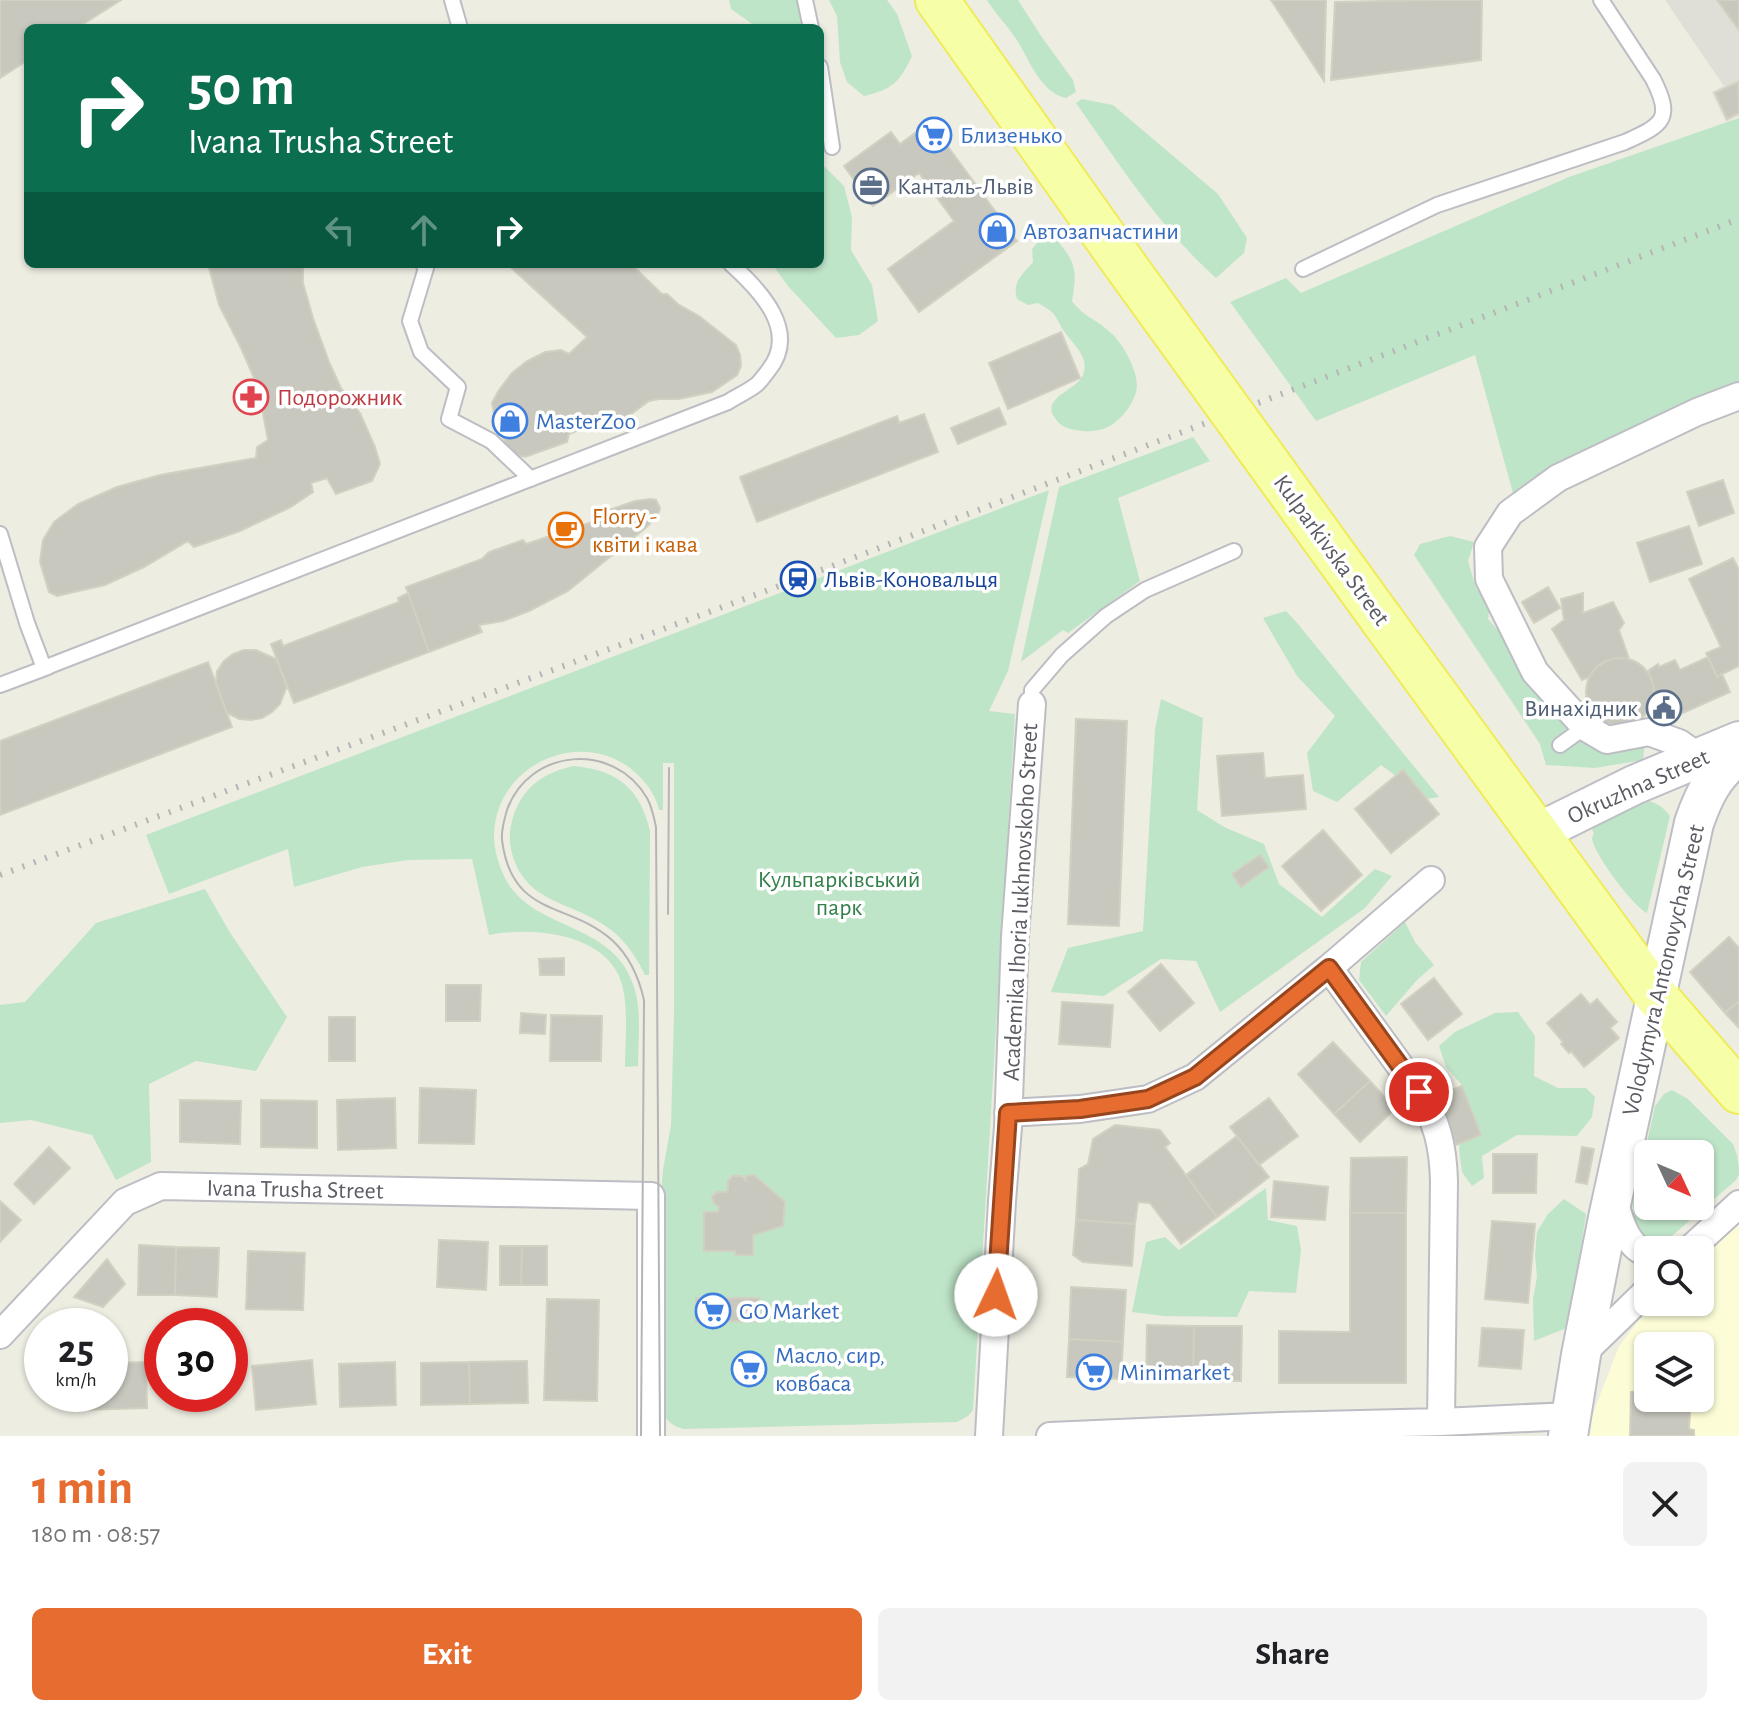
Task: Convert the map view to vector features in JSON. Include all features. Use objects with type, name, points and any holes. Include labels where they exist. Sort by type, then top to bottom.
[{"type":"main road","name":"Kulparkivska Street","points":[[937,0],[1125,265],[1657,997],[1739,1092]]},
{"type":"main road","name":"Okruzhna Street","points":[[1537,833],[1634,785],[1739,741]]},
{"type":"main road","name":"Volodymyra Antonovycha Street","points":[[1569,1426],[1613,1197],[1694,823],[1705,794],[1720,771],[1739,753]]},
{"type":"main road","points":[[1634,785],[1666,794],[1694,823]]},
{"type":"street","points":[[1699,757],[1679,743],[1649,732],[1607,740],[1585,727],[1535,672],[1489,579],[1488,547],[1510,513],[1558,478],[1697,412],[1739,396]]},
{"type":"street","name":"Academika Ihoria Iukhnovskoho Street","points":[[989,1436],[1015,937],[1032,704]]},
{"type":"street","points":[[1008,1113],[1080,1109],[1148,1099],[1195,1077],[1431,880]]},
{"type":"street","points":[[1329,968],[1419,1092],[1439,1135],[1444,1181],[1441,1422]]},
{"type":"street","name":"Ivana Trusha Street","points":[[0,1335],[125,1202],[161,1186],[651,1196],[651,1436]]},
{"type":"street","points":[[1613,1197],[1621,1225],[1634,1244]]},
{"type":"street","points":[[1704,1236],[1739,1204]]},
{"type":"street","points":[[1581,1355],[1634,1304]]},
{"type":"street","points":[[1050,1436],[1280,1431],[1441,1422],[1569,1426]]},
{"type":"lane","points":[[452,0],[459,24]]},
{"type":"lane","points":[[805,0],[810,24]]},
{"type":"lane","points":[[1303,269],[1437,205],[1612,147],[1654,129],[1663,117],[1664,103],[1660,92],[1601,0]]},
{"type":"lane","points":[[824,84],[832,147]]},
{"type":"lane","points":[[426,268],[410,321],[421,352],[458,387],[449,419],[491,441],[531,479]]},
{"type":"lane","points":[[0,685],[728,402],[757,385],[777,360],[782,337],[771,307],[735,268]]},
{"type":"lane","points":[[0,534],[44,668]]},
{"type":"lane","points":[[1032,704],[1032,690],[1062,655],[1106,616],[1145,590],[1234,551]]},
{"type":"lane","points":[[1560,745],[1585,727]]},
{"type":"shaded area","points":[[1665,0],[1739,0],[1739,116],[1726,122],[1712,92],[1724,86]]},
{"type":"shaded area","points":[[1739,1222],[1739,1436],[1587,1436],[1619,1346],[1642,1316],[1714,1316],[1714,1244]]},
{"type":"green space","points":[[729,0],[804,0],[808,24],[752,24],[731,9]]},
{"type":"green space","points":[[829,0],[887,0],[897,14],[912,56],[894,84],[864,96],[847,82],[840,62],[837,16]]},
{"type":"green space","points":[[987,0],[1018,0],[1073,80],[1076,92],[1066,98],[1057,95],[1043,83]]},
{"type":"green space","points":[[1082,99],[1113,105],[1218,194],[1247,238],[1244,253],[1216,278],[1141,195],[1076,103]]},
{"type":"green space","points":[[1739,118],[1739,381],[1559,461],[1513,493],[1475,355],[1316,421],[1230,302],[1286,278],[1301,293],[1569,177]]},
{"type":"green space","points":[[824,167],[844,186],[852,217],[851,250],[872,285],[878,321],[859,335],[836,338],[775,268],[824,268]]},
{"type":"green space","points":[[1046,233],[1058,241],[1073,265],[1072,301],[1115,337],[1130,360],[1136,377],[1136,392],[1128,409],[1110,426],[1099,430],[1072,429],[1061,425],[1055,418],[1052,405],[1082,377],[1084,359],[1055,315],[1038,303],[1028,305],[1017,299],[1017,283],[1033,262],[1032,249]]},
{"type":"green space","points":[[1193,437],[1210,461],[1118,498],[1140,581],[1068,633],[1063,630],[1021,662],[1059,487]]},
{"type":"green space","name":"Кульпарківський парк","points":[[1049,490],[1008,671],[989,711],[1015,714],[973,1410],[957,1422],[677,1427],[663,1414],[661,1191],[671,1125],[674,763],[663,763],[663,810],[659,810],[647,785],[620,762],[597,753],[573,752],[549,758],[528,770],[511,787],[499,809],[494,835],[500,866],[516,894],[533,908],[591,937],[609,949],[623,965],[634,987],[638,1006],[638,1066],[625,1067],[624,995],[618,974],[608,960],[595,949],[561,936],[523,932],[489,935],[472,859],[408,860],[362,867],[294,887],[288,849],[169,894],[146,835]]},
{"type":"green space","points":[[1450,536],[1474,542],[1468,561],[1476,588],[1490,606],[1488,619],[1548,673],[1585,727],[1645,742],[1643,760],[1595,768],[1546,765],[1540,744],[1414,555],[1420,544]]},
{"type":"green space","points":[[1286,611],[1439,797],[1427,799],[1381,765],[1337,802],[1313,791],[1307,753],[1335,716],[1297,676],[1263,618]]},
{"type":"green space","points":[[1161,699],[1203,718],[1197,810],[1224,827],[1264,844],[1279,884],[1322,917],[1375,869],[1392,876],[1365,908],[1220,1012],[1196,961],[1161,959],[1104,996],[1051,992],[1068,948],[1143,931],[1155,730]]},
{"type":"green space","points":[[574,766],[614,777],[633,793],[646,816],[650,831],[649,975],[645,975],[629,949],[613,932],[593,918],[537,891],[517,867],[510,833],[517,807],[527,791],[540,779]]},
{"type":"green space","points":[[1649,801],[1670,816],[1647,913],[1606,866],[1594,845],[1591,827]]},
{"type":"green space","points":[[205,889],[229,931],[287,1017],[256,1071],[196,1061],[149,1084],[151,1162],[116,1180],[92,1135],[31,1120],[0,1123],[0,1005],[25,1002],[96,923]]},
{"type":"green space","points":[[1405,922],[1415,942],[1434,965],[1386,1016],[1359,980],[1361,962]]},
{"type":"green space","points":[[1518,1012],[1535,1036],[1534,1076],[1558,1088],[1586,1088],[1595,1097],[1592,1117],[1577,1136],[1517,1135],[1482,1156],[1484,1178],[1472,1186],[1462,1172],[1459,1150],[1465,1106],[1461,1084],[1446,1067],[1439,1046],[1455,1032],[1495,1013]]},
{"type":"green space","points":[[1672,1090],[1688,1099],[1733,1144],[1739,1175],[1714,1199],[1714,1140],[1647,1140],[1655,1106],[1664,1094]]},
{"type":"green space","points":[[1266,1188],[1268,1220],[1297,1226],[1301,1250],[1296,1293],[1249,1291],[1237,1317],[1164,1316],[1132,1312],[1146,1242],[1165,1237],[1179,1250]]},
{"type":"green space","points":[[1564,1199],[1586,1214],[1569,1327],[1534,1341],[1537,1232],[1548,1214]]},
{"type":"green space","points":[[1690,1220],[1671,1236],[1646,1236],[1636,1222]]},
{"type":"building","points":[[0,0],[121,0],[83,24],[24,24],[24,63],[0,78]]},
{"type":"building","points":[[1271,0],[1326,0],[1324,81]]},
{"type":"building","points":[[1482,0],[1481,60],[1331,80],[1335,2]]},
{"type":"building","points":[[1717,0],[1739,0],[1739,30]]},
{"type":"building","points":[[1738,82],[1739,113],[1727,119],[1715,93]]},
{"type":"building","points":[[930,122],[1017,241],[919,312],[888,269],[954,221],[919,173],[873,206],[844,166],[891,132],[900,144]]},
{"type":"building","points":[[209,268],[303,268],[303,283],[329,362],[341,388],[360,413],[375,447],[380,464],[372,481],[336,494],[327,478],[311,483],[313,492],[291,507],[240,531],[194,547],[188,541],[105,585],[57,596],[49,592],[40,562],[43,540],[54,522],[78,504],[117,487],[160,475],[256,458],[257,447],[268,440],[258,387],[219,305]]},
{"type":"building","points":[[511,268],[635,268],[662,294],[667,294],[699,316],[736,345],[741,366],[737,375],[712,392],[649,401],[627,417],[606,425],[599,422],[569,434],[567,442],[525,457],[510,453],[495,419],[492,403],[499,390],[512,373],[527,361],[545,352],[561,350],[569,354],[587,337]]},
{"type":"building","points":[[1061,332],[1080,378],[1008,409],[989,363]]},
{"type":"building","points":[[999,408],[1006,424],[958,444],[951,428]]},
{"type":"building","points":[[924,414],[938,452],[757,522],[740,477],[897,416],[899,423]]},
{"type":"building","points":[[1723,480],[1734,513],[1699,526],[1687,492]]},
{"type":"building","points":[[656,500],[660,508],[648,526],[568,591],[503,621],[479,625],[482,632],[429,652],[406,587],[482,559],[489,552],[523,540],[526,544],[592,522],[592,516],[635,501]]},
{"type":"building","points":[[1689,526],[1702,564],[1650,582],[1637,543]]},
{"type":"building","points":[[1733,558],[1739,570],[1739,666],[1717,677],[1706,653],[1721,647],[1689,579]]},
{"type":"building","points":[[1548,587],[1560,608],[1534,623],[1522,602]]},
{"type":"building","points":[[408,593],[429,652],[294,703],[271,644],[281,640],[283,646],[399,602],[398,598]]},
{"type":"building","points":[[1583,593],[1583,613],[1613,602],[1624,623],[1619,630],[1629,659],[1606,661],[1582,680],[1552,629],[1564,620],[1561,599]]},
{"type":"building","points":[[244,650],[256,650],[276,659],[287,686],[280,704],[272,712],[251,720],[227,713],[216,682],[217,671],[224,661]]},
{"type":"building","points":[[1708,657],[1717,677],[1722,674],[1730,692],[1674,717],[1649,711],[1654,700],[1654,688],[1648,671],[1658,664],[1659,667],[1675,660],[1680,670]]},
{"type":"building","points":[[1620,658],[1633,660],[1644,668],[1652,679],[1652,705],[1644,716],[1633,724],[1620,726],[1607,724],[1596,716],[1588,705],[1586,692],[1588,679],[1596,668],[1607,660]]},
{"type":"building","points":[[208,662],[232,727],[0,815],[0,741]]},
{"type":"building","points":[[1076,719],[1127,721],[1119,926],[1068,924]]},
{"type":"building","points":[[1263,753],[1265,778],[1303,775],[1306,809],[1222,816],[1217,756]]},
{"type":"building","points":[[1403,770],[1439,814],[1391,853],[1355,809]]},
{"type":"building","points":[[1323,830],[1362,875],[1321,911],[1282,866]]},
{"type":"building","points":[[1260,855],[1269,867],[1241,887],[1232,874]]},
{"type":"building","points":[[1729,937],[1739,948],[1739,1001],[1725,1013],[1690,972]]},
{"type":"building","points":[[564,958],[564,975],[540,975],[539,959]]},
{"type":"building","points":[[1161,964],[1194,1003],[1160,1031],[1128,992]]},
{"type":"building","points":[[1434,978],[1462,1014],[1428,1040],[1401,1004]]},
{"type":"building","points":[[446,985],[481,985],[480,1021],[446,1021]]},
{"type":"building","points":[[1581,994],[1590,1005],[1597,999],[1617,1022],[1610,1028],[1619,1038],[1584,1067],[1561,1044],[1563,1042],[1547,1023]]},
{"type":"building","points":[[1739,1001],[1739,1028],[1725,1013]]},
{"type":"building","points":[[1062,1002],[1113,1005],[1110,1047],[1059,1044]]},
{"type":"building","points":[[521,1013],[546,1015],[545,1034],[520,1033]]},
{"type":"building","points":[[551,1015],[602,1016],[601,1061],[550,1061]]},
{"type":"building","points":[[329,1017],[355,1017],[355,1061],[329,1061]]},
{"type":"building","points":[[1333,1042],[1370,1081],[1334,1114],[1298,1074]]},
{"type":"building","points":[[1370,1081],[1395,1109],[1360,1142],[1334,1114]]},
{"type":"building","points":[[1462,1086],[1481,1135],[1456,1145],[1437,1095]]},
{"type":"building","points":[[420,1088],[476,1090],[474,1144],[419,1143]]},
{"type":"building","points":[[395,1098],[396,1148],[338,1150],[337,1100]]},
{"type":"building","points":[[1269,1098],[1298,1136],[1259,1165],[1230,1127]]},
{"type":"building","points":[[180,1100],[241,1101],[240,1144],[180,1142]]},
{"type":"building","points":[[261,1100],[317,1101],[317,1148],[261,1147]]},
{"type":"building","points":[[1115,1125],[1160,1130],[1170,1143],[1165,1147],[1217,1217],[1181,1244],[1150,1203],[1138,1202],[1135,1224],[1076,1220],[1079,1169],[1088,1164],[1093,1139]]},
{"type":"building","points":[[1237,1136],[1269,1177],[1217,1217],[1186,1175]]},
{"type":"building","points":[[49,1147],[70,1168],[34,1204],[14,1184]]},
{"type":"building","points":[[1582,1147],[1594,1149],[1587,1184],[1576,1182]]},
{"type":"building","points":[[1493,1154],[1537,1154],[1536,1193],[1493,1193]]},
{"type":"building","points":[[1407,1157],[1406,1213],[1350,1213],[1351,1158]]},
{"type":"building","points":[[754,1175],[785,1202],[783,1226],[753,1235],[753,1255],[736,1255],[735,1251],[704,1251],[704,1212],[718,1212],[719,1207],[712,1197],[717,1192],[726,1192],[728,1181],[733,1176],[741,1176],[746,1181],[746,1176]]},
{"type":"building","points":[[1274,1181],[1328,1187],[1325,1220],[1271,1217]]},
{"type":"building","points":[[0,1201],[21,1220],[0,1242]]},
{"type":"building","points":[[1350,1213],[1406,1213],[1406,1383],[1279,1383],[1279,1331],[1350,1332]]},
{"type":"building","points":[[1076,1220],[1135,1224],[1132,1266],[1083,1262],[1073,1255]]},
{"type":"building","points":[[1492,1221],[1535,1224],[1528,1303],[1485,1299]]},
{"type":"building","points":[[439,1240],[488,1242],[486,1290],[437,1287]]},
{"type":"building","points":[[139,1245],[176,1247],[175,1295],[138,1295]]},
{"type":"building","points":[[500,1246],[522,1246],[521,1285],[500,1285]]},
{"type":"building","points":[[522,1246],[547,1246],[547,1285],[521,1285]]},
{"type":"building","points":[[176,1247],[219,1248],[217,1297],[175,1295]]},
{"type":"building","points":[[248,1251],[305,1253],[303,1310],[246,1308]]},
{"type":"building","points":[[107,1259],[125,1284],[103,1307],[74,1297]]},
{"type":"building","points":[[1071,1287],[1126,1290],[1123,1342],[1069,1339]]},
{"type":"building","points":[[696,1298],[759,1298],[759,1321],[696,1322]]},
{"type":"building","points":[[547,1299],[599,1300],[597,1401],[544,1400]]},
{"type":"building","points":[[1147,1325],[1194,1326],[1193,1381],[1146,1380]]},
{"type":"building","points":[[1194,1326],[1242,1326],[1241,1381],[1193,1381]]},
{"type":"building","points":[[1482,1328],[1524,1330],[1521,1369],[1479,1366]]},
{"type":"building","points":[[1069,1339],[1123,1342],[1121,1379],[1067,1377]]},
{"type":"building","points":[[756,1357],[756,1380],[741,1380],[741,1358]]},
{"type":"building","points":[[312,1360],[316,1404],[256,1410],[252,1366]]},
{"type":"building","points":[[527,1361],[528,1403],[470,1404],[469,1362]]},
{"type":"building","points":[[128,1362],[144,1362],[144,1408],[128,1409]]},
{"type":"building","points":[[395,1362],[396,1405],[340,1407],[339,1364]]},
{"type":"building","points":[[469,1362],[470,1404],[421,1405],[421,1363]]},
{"type":"building","points":[[1631,1392],[1634,1392],[1634,1412],[1690,1412],[1689,1429],[1694,1430],[1694,1436],[1630,1436]]},
{"type":"tram line","points":[[641,1436],[644,1000],[633,968],[613,941],[596,928],[530,896],[518,883],[508,865],[502,840],[507,810],[518,789],[534,774],[552,764],[573,759],[594,760],[614,767],[632,780],[649,801],[656,827],[660,1436]]},
{"type":"tram line","points":[[668,914],[669,768]]},
{"type":"railway","points":[[0,875],[798,579],[1739,219]]},
{"type":"place","name":"Близенько","points":[[934,135]]},
{"type":"place","name":"Канталь-Львів","points":[[871,186]]},
{"type":"place","name":"Автозапчастини","points":[[997,231]]},
{"type":"place","name":"Подорожник","points":[[251,397]]},
{"type":"place","name":"MasterZoo","points":[[510,421]]},
{"type":"place","name":"Florry - квіти і кава","points":[[566,530]]},
{"type":"place","name":"Львів-Коновальця","points":[[798,579]]},
{"type":"place","name":"Винахідник","points":[[1664,708]]},
{"type":"place","name":"GO Market","points":[[713,1311]]},
{"type":"place","name":"Масло, сир, ковбаса","points":[[749,1369]]},
{"type":"place","name":"Minimarket","points":[[1094,1372]]},
{"type":"route","points":[[996,1295],[1008,1113],[1080,1109],[1148,1099],[1195,1077],[1329,968],[1419,1092]]}]
